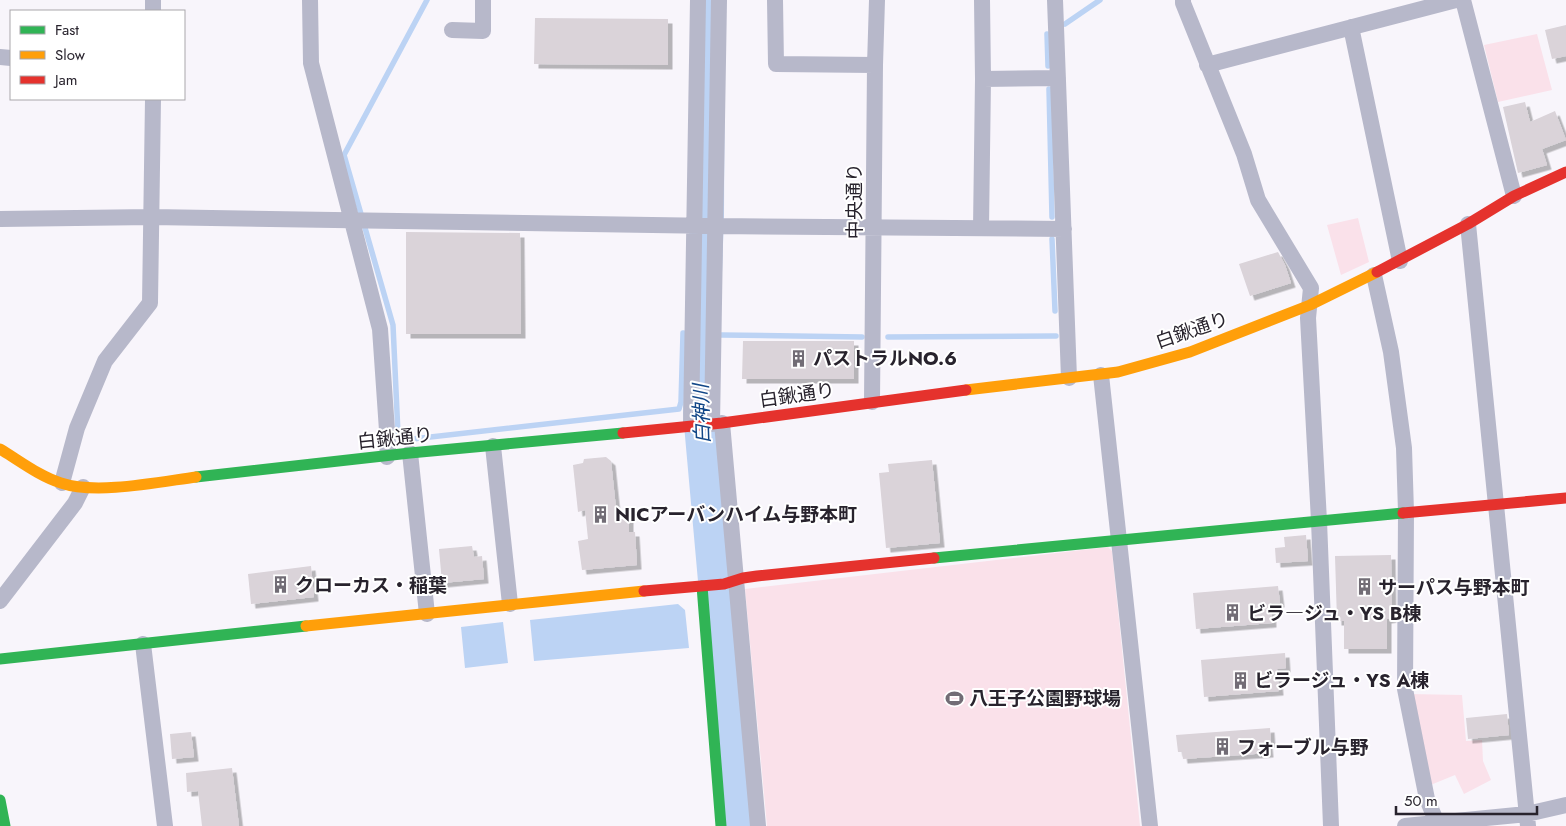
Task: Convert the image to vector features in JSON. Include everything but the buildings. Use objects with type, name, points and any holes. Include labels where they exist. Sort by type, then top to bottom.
[{"type":"street","points":[[310,0],[311,63],[380,329],[388,445],[387,457]]},
{"type":"street","points":[[452,30],[483,31],[483,0]]},
{"type":"street","points":[[693,425],[698,0]]},
{"type":"street","points":[[720,0],[715,226],[714,423],[758,826]]},
{"type":"street","points":[[775,0],[776,64],[875,65]]},
{"type":"street","name":"中央通り","points":[[872,402],[877,0]]},
{"type":"street","points":[[981,228],[982,0]]},
{"type":"street","points":[[1055,0],[1070,378]]},
{"type":"street","points":[[1183,0],[1244,154],[1258,200],[1311,288],[1308,318],[1319,521],[1331,826]]},
{"type":"street","points":[[1208,65],[1456,0]]},
{"type":"street","points":[[1463,0],[1514,196]]},
{"type":"street","points":[[1351,27],[1400,262]]},
{"type":"street","points":[[983,79],[1058,78]]},
{"type":"street","points":[[62,483],[77,428],[105,361],[150,303],[153,100]]},
{"type":"street","name":"白鍬通り","points":[[0,449],[62,483],[103,488],[410,453],[714,423],[1118,372],[1190,352],[1310,305],[1400,262],[1514,196],[1566,172]]},
{"type":"street","points":[[0,219],[152,217],[715,226],[1064,229]]},
{"type":"street","points":[[1468,224],[1528,820]]},
{"type":"street","points":[[1374,275],[1392,362],[1404,448],[1406,512],[1405,689],[1427,799],[1437,822]]},
{"type":"street","points":[[1101,375],[1150,826]]},
{"type":"street","points":[[493,446],[510,604]]},
{"type":"street","points":[[410,453],[427,614]]},
{"type":"street","points":[[0,601],[75,503],[83,487]]},
{"type":"street","points":[[0,659],[705,585],[757,576],[1119,539],[1566,498]]},
{"type":"street","points":[[705,585],[721,826]]},
{"type":"street","points":[[144,644],[165,826]]},
{"type":"street","points":[[0,800],[4,826]]},
{"type":"street","points":[[1406,826],[1437,822],[1528,820],[1566,805]]},
{"type":"shaded area","points":[[1537,34],[1552,90],[1498,102],[1484,45]]},
{"type":"shaded area","points":[[1358,218],[1369,262],[1341,275],[1327,225]]},
{"type":"shaded area","name":"八王子公園野球場","points":[[1108,547],[1112,551],[1140,826],[767,826],[745,589]]},
{"type":"shaded area","points":[[1409,694],[1462,695],[1466,741],[1482,740],[1483,761],[1491,780],[1464,794],[1455,775],[1428,786]]},
{"type":"water","points":[[678,604],[685,610],[689,648],[534,661],[530,620]]},
{"type":"water","points":[[503,622],[508,663],[465,668],[461,627]]},
{"type":"waterway","points":[[427,0],[344,155],[393,325],[398,434],[404,440],[679,409],[681,402],[683,333],[687,334]]},
{"type":"waterway","name":"白神川","points":[[708,0],[707,216],[700,413],[737,826]]},
{"type":"waterway","points":[[1065,24],[1100,0]]},
{"type":"waterway","points":[[1047,34],[1048,66]]},
{"type":"waterway","points":[[1049,89],[1052,217]]},
{"type":"waterway","points":[[1052,239],[1055,311]]},
{"type":"waterway","points":[[721,335],[862,337]]},
{"type":"waterway","points":[[888,337],[1056,336]]},
{"type":"traffic: fast","points":[[196,477],[410,453],[623,433]]},
{"type":"traffic: fast","points":[[934,558],[1403,513]]},
{"type":"traffic: fast","points":[[702,586],[721,826]]},
{"type":"traffic: fast","points":[[0,659],[306,626]]},
{"type":"traffic: fast","points":[[0,800],[5,826]]},
{"type":"traffic: slow","points":[[966,390],[1118,372],[1190,352],[1310,305],[1377,272]]},
{"type":"traffic: slow","points":[[0,449],[45,476],[61,483],[75,486],[109,488],[196,477]]},
{"type":"traffic: slow","points":[[306,626],[644,591]]},
{"type":"traffic: jam","points":[[1377,272],[1468,224],[1514,196],[1566,172]]},
{"type":"traffic: jam","points":[[623,433],[722,423],[966,390]]},
{"type":"traffic: jam","points":[[1403,513],[1566,498]]},
{"type":"traffic: jam","points":[[644,591],[724,584],[757,576],[934,558]]},
{"type":"place","name":"パストラルNO.6","points":[[799,358]]},
{"type":"place","name":"NICアーバンハイム与野本町","points":[[601,514]]},
{"type":"place","name":"クローカス・稲葉","points":[[281,585]]},
{"type":"place","name":"サーパス与野本町","points":[[1364,587]]},
{"type":"place","name":"ビラ―ジュ・YS B棟","points":[[1233,613]]},
{"type":"place","name":"ビラージュ・YS A棟","points":[[1240,680]]},
{"type":"place","name":"八王子公園野球場","points":[[955,698]]},
{"type":"place","name":"フォーブル与野","points":[[1223,747]]}]
